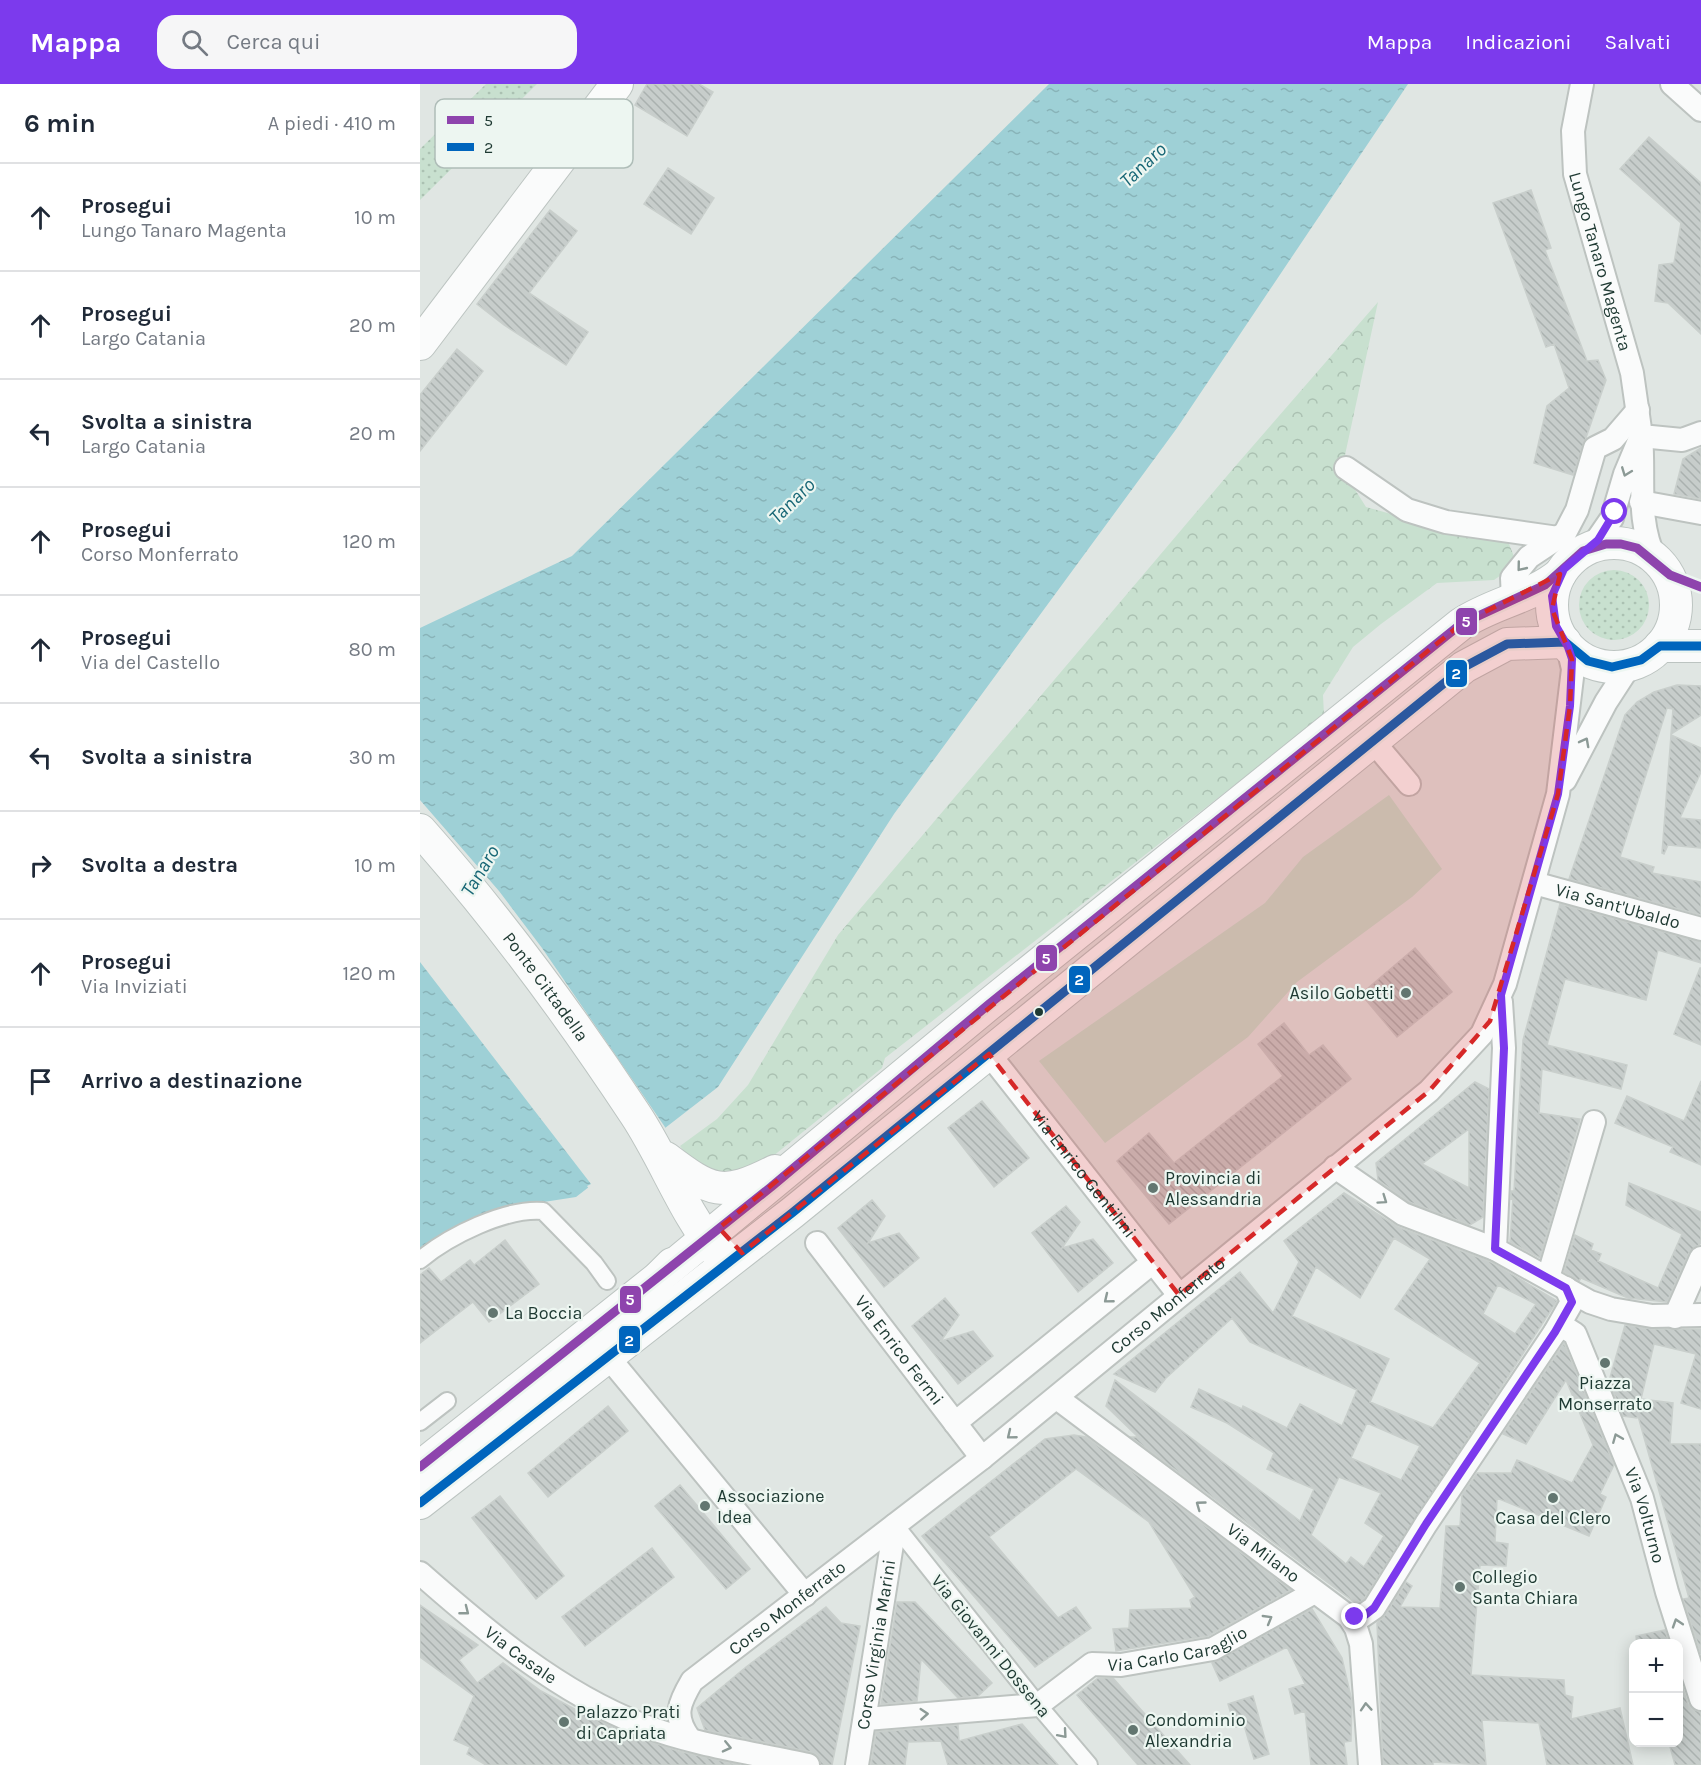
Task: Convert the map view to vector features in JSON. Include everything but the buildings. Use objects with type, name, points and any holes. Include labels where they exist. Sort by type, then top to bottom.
[{"type":"main road","points":[[606,99],[617,84]]},
{"type":"main road","points":[[420,344],[553,168]]},
{"type":"main road","points":[[420,1467],[658,1278],[1398,673],[1472,616],[1541,588],[1560,574],[1572,560],[1592,547],[1622,543],[1640,549],[1661,566],[1701,587]]},
{"type":"main road","points":[[1560,574],[1554,591],[1552,609],[1556,626],[1567,645],[1594,663],[1612,667],[1630,665],[1647,657],[1668,636],[1675,613],[1675,595],[1661,566]]},
{"type":"main road","points":[[420,1503],[735,1259],[1464,667],[1496,648],[1519,642],[1567,645]]},
{"type":"main road","points":[[1660,646],[1701,646]]},
{"type":"main road","name":"Ponte Cittadella","points":[[420,830],[482,901],[572,1018],[673,1170],[712,1234],[735,1259]]},
{"type":"main road","points":[[673,1170],[713,1187],[744,1186],[794,1160],[836,1131]]},
{"type":"main road","points":[[658,1278],[677,1258],[687,1240],[686,1215],[678,1197],[673,1170]]},
{"type":"street","name":"Lungo Tanaro Magenta","points":[[1582,84],[1573,131],[1575,174],[1632,373],[1644,464],[1641,502],[1644,532],[1661,566]]},
{"type":"street","points":[[1672,84],[1701,110]]},
{"type":"street","points":[[1513,599],[1512,578],[1529,557],[1565,533],[1577,510],[1595,448],[1612,439],[1638,410]]},
{"type":"street","points":[[1641,436],[1682,440],[1701,433]]},
{"type":"street","name":"Lungo Tanaro Magenta","points":[[1592,547],[1612,518],[1625,474],[1641,436]]},
{"type":"street","points":[[1346,468],[1407,510],[1480,529],[1558,538]]},
{"type":"street","points":[[1641,502],[1701,513]]},
{"type":"street","name":"Corso Monferrato","points":[[689,1738],[679,1725],[680,1701],[692,1681],[1057,1398],[1450,1070],[1482,1034],[1501,995],[1558,794],[1573,669],[1567,645]]},
{"type":"street","name":"Corso Monferrato","points":[[1558,794],[1606,702],[1630,665]]},
{"type":"street","points":[[1372,740],[1409,784]]},
{"type":"street","name":"Via Sant'Ubaldo","points":[[1534,883],[1701,929]]},
{"type":"street","points":[[1495,1249],[1504,1048],[1501,995]]},
{"type":"street","name":"Via Enrico Gentilini","points":[[989,1054],[1179,1295]]},
{"type":"street","points":[[1557,1283],[1594,1122]]},
{"type":"street","points":[[1335,1167],[1403,1214],[1495,1249],[1590,1302],[1611,1309]]},
{"type":"street","points":[[420,1260],[436,1246],[485,1223],[531,1210],[543,1211],[594,1263],[607,1281]]},
{"type":"street","name":"Via Enrico Fermi","points":[[817,1243],[982,1458]]},
{"type":"street","points":[[1675,1317],[1701,1258]]},
{"type":"street","points":[[955,1423],[1153,1262]]},
{"type":"street","points":[[1557,1283],[1572,1302],[1569,1334]]},
{"type":"street","points":[[1349,1617],[1361,1617],[1374,1608],[1426,1524],[1569,1334],[1576,1308],[1596,1306],[1675,1317],[1701,1315]]},
{"type":"street","name":"Via Volturno","points":[[1569,1334],[1642,1498],[1667,1592],[1701,1699]]},
{"type":"street","points":[[609,1358],[805,1595]]},
{"type":"street","name":"Via Milano","points":[[1057,1398],[1313,1593],[1349,1617]]},
{"type":"street","points":[[420,1422],[447,1401]]},
{"type":"street","name":"Via Giovanni Dossena","points":[[895,1525],[1038,1705],[1089,1765]]},
{"type":"street","name":"Corso Virginia Marini","points":[[858,1765],[895,1525]]},
{"type":"street","name":"Via Casale","points":[[420,1573],[480,1623],[554,1679],[643,1725],[808,1765]]},
{"type":"street","name":"Via Carlo Caraglio","points":[[1038,1705],[1092,1664],[1121,1665],[1213,1649],[1313,1593]]},
{"type":"street","points":[[1349,1617],[1356,1628],[1361,1644],[1370,1765]]},
{"type":"street","points":[[866,1719],[1038,1705]]},
{"type":"highlighted area","points":[[1560,574],[1552,609],[1572,659],[1570,706],[1558,794],[1490,1021],[1429,1091],[1179,1295],[989,1054],[742,1253],[719,1228],[1461,624]]},
{"type":"green space","points":[[486,84],[537,84],[522,99],[471,99]]},
{"type":"green space","points":[[435,134],[435,168],[452,168],[420,200],[420,149]]},
{"type":"green space","points":[[1378,302],[1342,469],[1366,507],[1427,524],[1507,539],[1517,564],[1494,580],[1437,583],[1381,624],[1353,647],[1323,695],[1324,715],[885,1058],[882,1068],[762,1165],[719,1182],[688,1156],[680,1146],[717,1119],[748,1085],[838,935],[1232,470]]},
{"type":"green space","points":[[1614,570],[1627,573],[1639,580],[1646,592],[1649,605],[1646,618],[1639,630],[1627,637],[1614,640],[1601,637],[1589,630],[1582,618],[1579,605],[1582,592],[1589,580],[1601,573]]},
{"type":"green space","points":[[1389,795],[1442,869],[1412,897],[1297,982],[1248,1037],[1105,1143],[1039,1061],[1265,903],[1303,857]]},
{"type":"water","name":"Tanaro","points":[[1049,84],[1408,84],[1177,428],[894,814],[718,1087],[576,1197],[518,1206],[420,1252],[420,628],[572,556]]},
{"type":"pier","points":[[420,800],[499,891],[542,948],[667,1130],[590,1190],[587,1186],[591,1184],[420,962]]},
{"type":"transit line","name":"5","points":[[420,1467],[771,1187],[988,1005],[1461,624],[1545,585],[1583,551],[1606,544],[1621,544],[1637,548],[1670,575],[1701,587]]},
{"type":"transit line","name":"2","points":[[420,1503],[792,1213],[1464,667],[1507,644],[1565,642],[1588,661],[1612,667],[1641,660],[1660,646],[1701,646]]},
{"type":"place","name":"Asilo Gobetti","points":[[1406,993]]},
{"type":"place","name":"Provincia di Alessandria","points":[[1153,1188]]},
{"type":"place","name":"La Boccia","points":[[493,1313]]},
{"type":"place","name":"Piazza Monserrato","points":[[1605,1363]]},
{"type":"place","name":"Casa del Clero","points":[[1553,1498]]},
{"type":"place","name":"Associazione Idea","points":[[705,1506]]},
{"type":"place","name":"Collegio Santa Chiara","points":[[1460,1587]]},
{"type":"place","name":"Palazzo Prati di Capriata","points":[[564,1722]]},
{"type":"place","name":"Condominio Alexandria","points":[[1133,1730]]},
{"type":"route","points":[[1355,1617],[1361,1617],[1374,1608],[1426,1524],[1555,1332],[1572,1302],[1571,1294],[1566,1288],[1495,1249],[1504,1048],[1501,995],[1558,794],[1570,706],[1572,659],[1552,615],[1554,591],[1557,579],[1564,569],[1581,552],[1592,547],[1608,526],[1615,512]]}]
